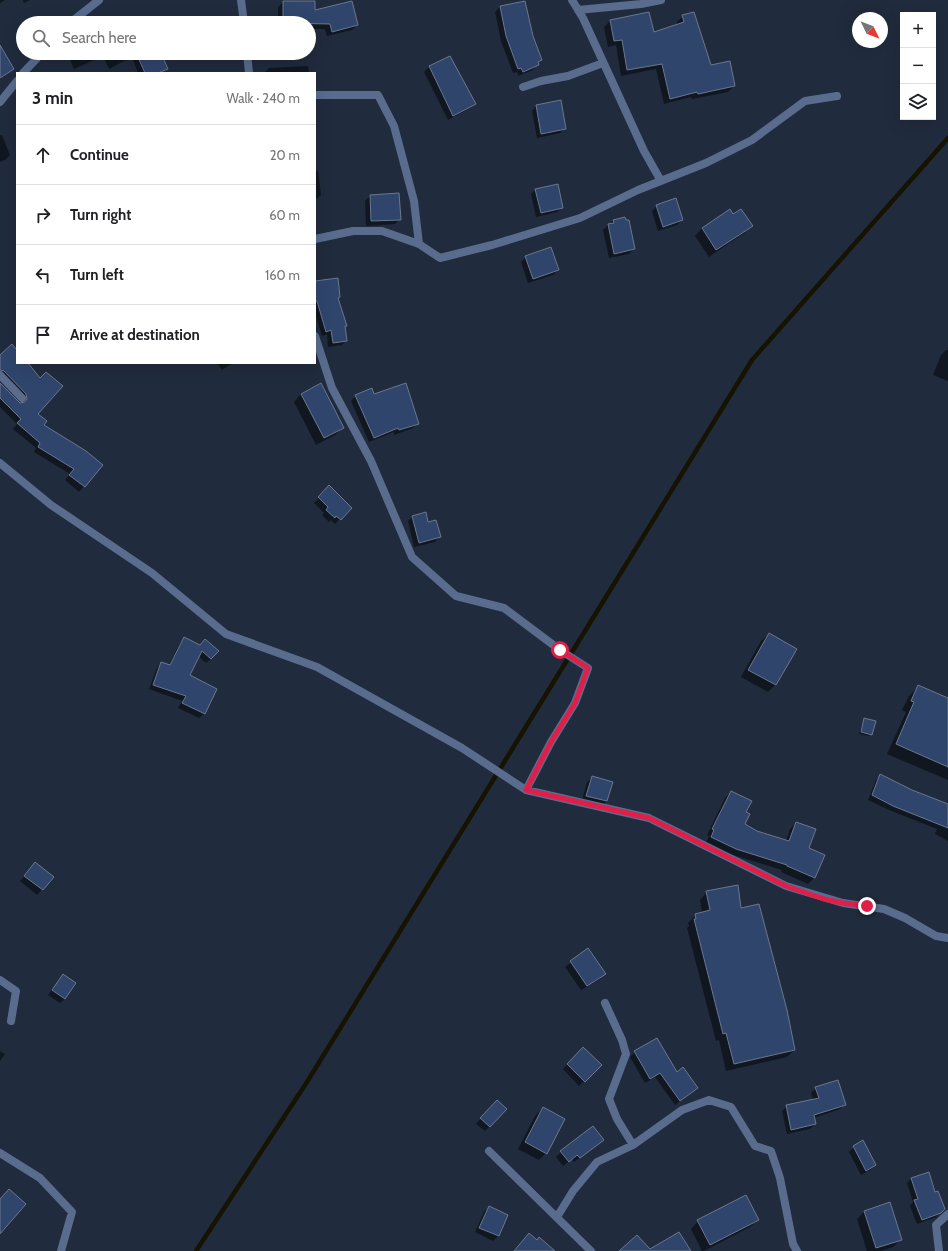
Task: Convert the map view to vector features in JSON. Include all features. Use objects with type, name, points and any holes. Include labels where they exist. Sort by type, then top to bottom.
[{"type":"street","points":[[79,16],[99,0]]},
{"type":"street","points":[[242,0],[243,16]]},
{"type":"street","points":[[572,0],[583,18],[644,151],[661,181]]},
{"type":"street","points":[[578,10],[641,4],[661,0]]},
{"type":"street","points":[[24,72],[35,60]]},
{"type":"street","points":[[248,60],[249,72]]},
{"type":"street","points":[[523,87],[541,81],[568,76],[603,63]]},
{"type":"street","points":[[0,102],[16,82]]},
{"type":"street","points":[[316,95],[378,95],[396,133],[414,201],[420,244]]},
{"type":"street","points":[[316,238],[353,231],[382,231],[420,244],[440,258],[492,245],[580,218],[638,190],[706,163],[752,140],[805,101],[837,96]]},
{"type":"street","points":[[316,339],[332,388],[371,461],[412,556],[456,596],[504,608],[560,650],[588,668],[575,703],[551,742],[526,790]]},
{"type":"street","points":[[0,375],[22,398]]},
{"type":"street","points":[[0,463],[52,505],[152,573],[226,634],[317,667],[462,748],[526,790],[649,818],[786,886],[824,899],[884,908],[936,936],[948,938]]},
{"type":"street","points":[[0,980],[16,991],[11,1021]]},
{"type":"street","points":[[605,1003],[622,1040],[626,1054],[608,1099],[617,1119],[633,1144]]},
{"type":"street","points":[[557,1217],[573,1191],[597,1162],[633,1144],[682,1110],[709,1100],[731,1107],[755,1146],[771,1151],[780,1178],[793,1244],[797,1251]]},
{"type":"street","points":[[489,1151],[591,1251]]},
{"type":"street","points":[[0,1153],[40,1178],[72,1212],[61,1251]]},
{"type":"street","points":[[939,1251],[936,1225],[948,1214]]},
{"type":"building","points":[[283,1],[315,1],[315,10],[352,1],[358,25],[332,32],[330,24],[316,24],[316,16],[283,16]]},
{"type":"building","points":[[525,1],[533,36],[542,60],[538,62],[539,65],[523,72],[521,68],[518,69],[506,36],[500,6]]},
{"type":"building","points":[[649,12],[654,32],[684,22],[682,15],[694,12],[711,65],[730,61],[735,86],[698,94],[697,92],[670,99],[662,64],[627,70],[622,40],[614,41],[610,20]]},
{"type":"building","points":[[0,45],[14,69],[0,78]]},
{"type":"building","points":[[450,56],[476,104],[453,116],[429,66]]},
{"type":"building","points":[[139,60],[164,60],[168,69],[160,72],[145,72]]},
{"type":"building","points":[[561,100],[566,129],[541,134],[536,105]]},
{"type":"building","points":[[558,184],[563,208],[541,213],[535,189]]},
{"type":"building","points":[[399,193],[401,220],[371,221],[370,195]]},
{"type":"building","points":[[676,198],[683,220],[663,227],[656,205]]},
{"type":"building","points":[[730,209],[733,214],[741,209],[753,226],[716,250],[702,228]]},
{"type":"building","points":[[625,217],[626,220],[629,220],[635,249],[614,254],[608,224],[614,223],[613,220]]},
{"type":"building","points":[[551,247],[559,270],[533,279],[525,256]]},
{"type":"building","points":[[338,278],[340,297],[338,298],[347,326],[345,326],[347,341],[333,343],[331,330],[326,332],[316,301],[316,281]]},
{"type":"building","points":[[12,344],[16,349],[16,364],[29,364],[40,378],[46,372],[63,386],[38,414],[47,421],[44,425],[86,451],[103,465],[85,487],[69,475],[74,469],[38,447],[40,443],[17,423],[21,419],[0,398],[0,383],[20,403],[25,402],[27,399],[26,394],[4,371],[0,370],[0,355]]},
{"type":"building","points":[[321,383],[344,428],[324,438],[301,394]]},
{"type":"building","points":[[406,383],[419,424],[399,430],[398,428],[374,438],[355,395],[372,388],[374,394]]},
{"type":"building","points":[[329,485],[352,508],[341,520],[336,516],[335,518],[326,510],[328,507],[318,497]]},
{"type":"building","points":[[426,512],[428,522],[436,520],[441,537],[419,543],[412,516]]},
{"type":"building","points":[[769,633],[797,649],[776,685],[748,670]]},
{"type":"building","points":[[184,637],[200,645],[205,639],[219,651],[211,659],[202,651],[190,675],[217,689],[205,714],[182,703],[186,696],[153,685],[161,662],[170,665]]},
{"type":"building","points":[[918,685],[948,698],[948,767],[896,744],[914,702],[911,701]]},
{"type":"building","points":[[864,718],[876,721],[872,735],[861,732]]},
{"type":"building","points":[[880,774],[912,790],[948,804],[948,828],[893,806],[872,795]]},
{"type":"building","points":[[592,776],[613,782],[607,801],[586,796]]},
{"type":"building","points":[[731,791],[752,801],[746,812],[750,814],[745,824],[757,831],[789,841],[796,822],[816,829],[809,848],[825,855],[815,878],[787,865],[736,849],[711,837],[714,830],[712,829]]},
{"type":"building","points":[[35,862],[54,877],[43,890],[24,876]]},
{"type":"building","points":[[738,885],[741,908],[759,904],[787,1010],[795,1050],[734,1064],[726,1033],[723,1034],[694,919],[696,919],[695,914],[710,910],[706,891]]},
{"type":"building","points":[[588,948],[606,974],[587,986],[570,961]]},
{"type":"building","points":[[63,974],[76,983],[65,999],[52,990]]},
{"type":"building","points":[[657,1038],[677,1072],[683,1067],[698,1088],[680,1101],[660,1073],[650,1079],[634,1051]]},
{"type":"building","points":[[583,1047],[602,1065],[585,1082],[567,1064]]},
{"type":"building","points":[[838,1080],[846,1105],[814,1115],[816,1124],[791,1130],[786,1105],[819,1098],[815,1087]]},
{"type":"building","points":[[497,1100],[507,1109],[490,1127],[480,1118]]},
{"type":"building","points":[[543,1107],[565,1119],[547,1154],[525,1142]]},
{"type":"building","points":[[593,1126],[604,1140],[580,1158],[577,1155],[569,1162],[560,1151]]},
{"type":"building","points":[[863,1140],[876,1165],[866,1171],[853,1146]]},
{"type":"building","points":[[929,1172],[935,1192],[938,1191],[945,1209],[941,1213],[922,1220],[914,1200],[918,1199],[911,1178]]},
{"type":"building","points":[[9,1189],[26,1204],[0,1234],[0,1199]]},
{"type":"building","points":[[746,1195],[759,1220],[710,1245],[697,1220]]},
{"type":"building","points":[[890,1202],[902,1240],[876,1248],[864,1211]]},
{"type":"building","points":[[489,1206],[508,1215],[499,1236],[479,1228]]},
{"type":"building","points":[[679,1232],[691,1251],[619,1251],[637,1235],[650,1249]]},
{"type":"building","points":[[529,1233],[537,1240],[539,1237],[555,1251],[514,1251]]},
{"type":"waterway","points":[[196,1251],[307,1082],[752,360],[948,138]]},
{"type":"route","points":[[560,650],[588,668],[575,703],[551,742],[526,790],[649,818],[786,886],[824,899],[867,906]]}]
